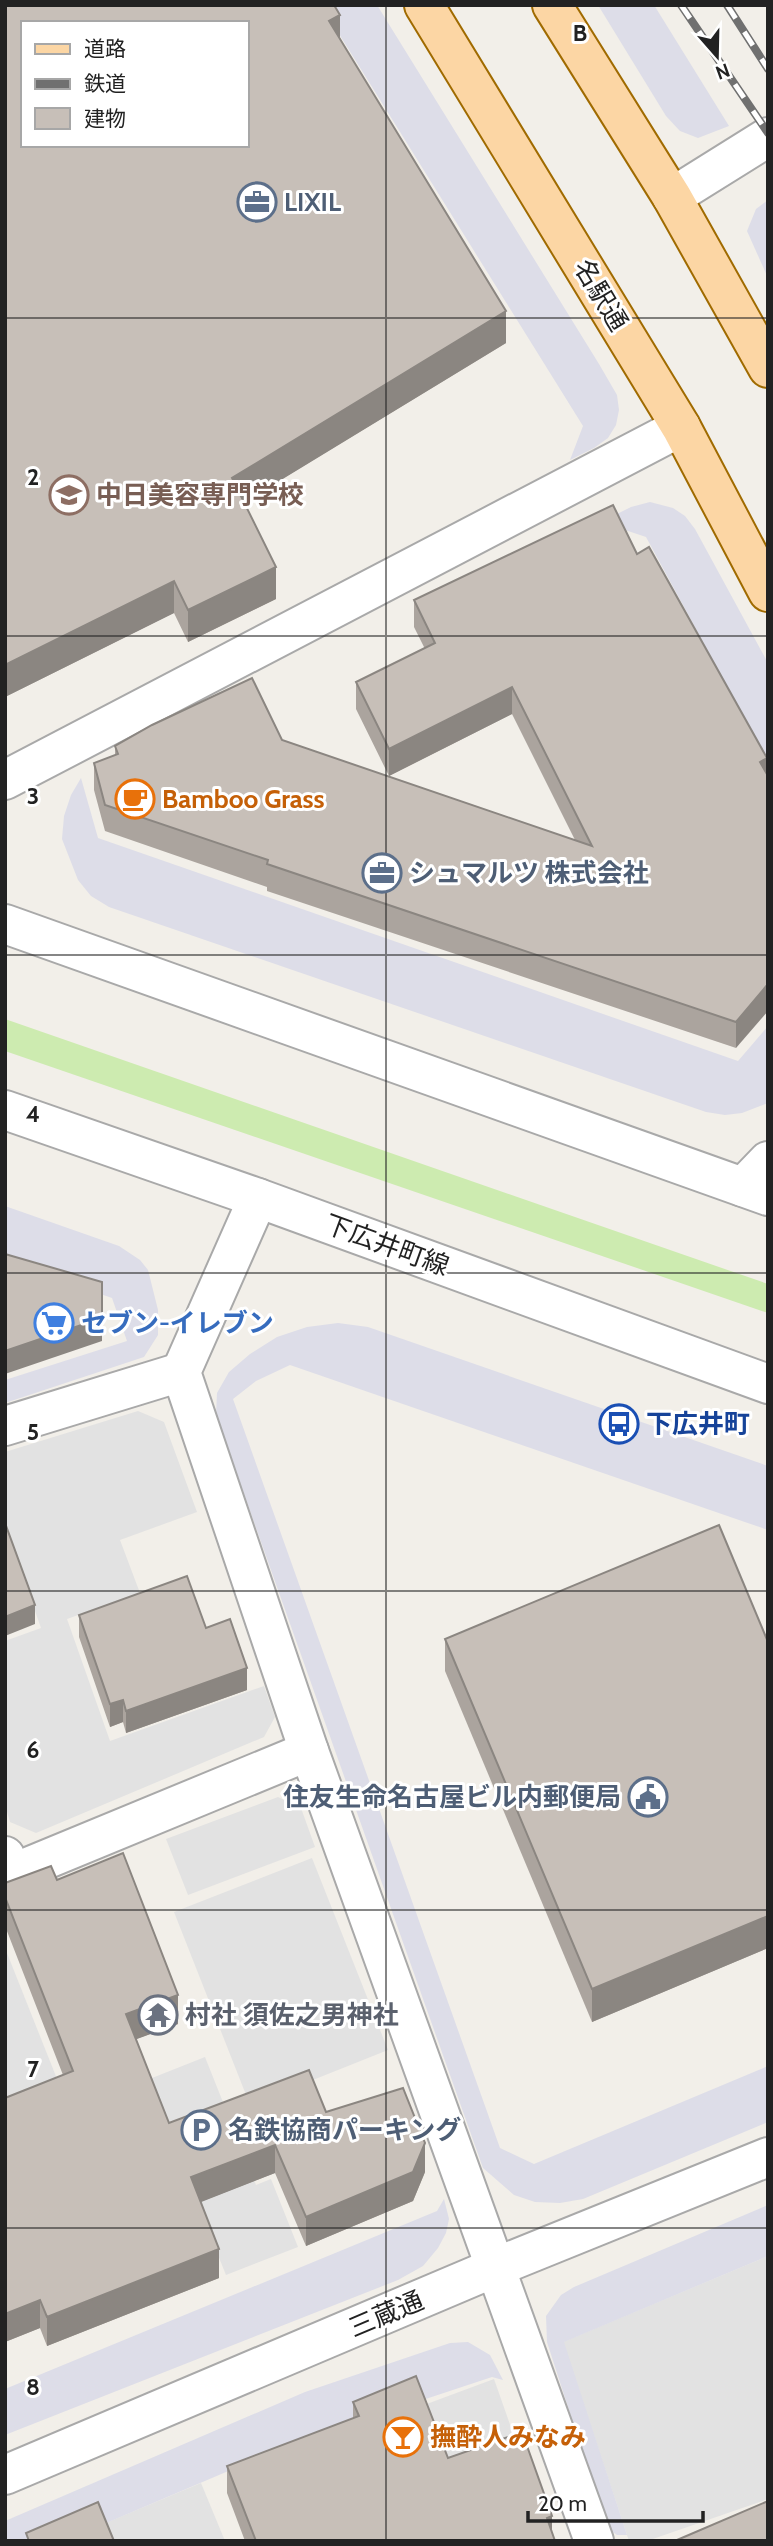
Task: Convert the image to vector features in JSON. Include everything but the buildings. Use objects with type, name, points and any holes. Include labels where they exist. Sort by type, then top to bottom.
[{"type":"main road","name":"名駅通","points":[[424,5],[681,427],[768,592]]},
{"type":"main road","points":[[552,5],[672,197],[768,368]]},
{"type":"street","points":[[672,197],[768,138]]},
{"type":"street","points":[[5,780],[681,427]]},
{"type":"street","points":[[5,924],[760,1181]]},
{"type":"street","name":"下広井町線","points":[[5,1110],[258,1198],[768,1384]]},
{"type":"street","points":[[258,1198],[181,1373],[309,1751],[594,2541]]},
{"type":"street","points":[[5,1426],[181,1373]]},
{"type":"street","points":[[5,1856],[11,1874],[309,1751]]},
{"type":"street","name":"三蔵通","points":[[5,2475],[496,2267],[768,2157]]},
{"type":"green space","points":[[5,1019],[768,1284],[768,1313],[5,1051]]},
{"type":"shaded area","points":[[321,5],[377,5],[599,364],[617,395],[619,410],[616,425],[608,438],[594,448],[570,460],[583,426]]},
{"type":"shaded area","points":[[598,5],[654,5],[729,126],[698,138],[680,131],[666,116]]},
{"type":"shaded area","points":[[768,200],[768,278],[747,231],[756,209]]},
{"type":"shaded area","points":[[650,502],[673,508],[685,516],[695,529],[768,663],[768,762],[646,537],[601,522],[631,507]]},
{"type":"shaded area","points":[[81,778],[98,838],[738,1061],[768,1026],[768,1103],[742,1113],[725,1115],[706,1112],[109,907],[91,896],[78,880],[62,839],[64,816],[71,795]]},
{"type":"shaded area","points":[[5,1206],[119,1246],[140,1260],[148,1270],[158,1310],[158,1335],[144,1357],[5,1403],[5,1380],[127,1341],[112,1298],[5,1261]]},
{"type":"shaded area","points":[[338,1323],[368,1327],[768,1466],[768,1530],[290,1365],[256,1381],[233,1399],[500,2148],[534,2164],[768,2066],[768,2122],[583,2199],[560,2203],[535,2202],[514,2195],[483,2168],[216,1415],[217,1393],[229,1372],[250,1354],[277,1337],[307,1327]]},
{"type":"shaded area","points":[[138,1411],[164,1422],[197,1512],[120,1540],[140,1593],[67,1619],[110,1741],[264,1686],[275,1717],[264,1737],[36,1833],[10,1822],[5,1805],[5,1641],[41,1628],[5,1525],[5,1452]]},
{"type":"shaded area","points":[[278,1797],[301,1808],[315,1847],[188,1895],[166,1839]]},
{"type":"shaded area","points":[[312,1858],[388,2050],[250,2105],[174,1912]]},
{"type":"shaded area","points":[[5,1948],[63,2094],[5,2116]]},
{"type":"shaded area","name":"名鉄協商パーキング","points":[[205,2057],[256,2185],[271,2179],[298,2247],[226,2275],[147,2080]]},
{"type":"shaded area","points":[[444,2199],[449,2219],[446,2233],[438,2248],[423,2266],[398,2280],[5,2435],[5,2389],[437,2211]]},
{"type":"shaded area","points":[[768,2205],[768,2256],[564,2342],[627,2535],[617,2535],[607,2528],[547,2342],[546,2316],[561,2295],[574,2287]]},
{"type":"shaded area","points":[[768,2256],[768,2499],[647,2541],[629,2541],[563,2342]]},
{"type":"shaded area","points":[[468,2342],[490,2355],[503,2380],[492,2377],[299,2441],[64,2541],[5,2541],[5,2521],[305,2392],[450,2343]]},
{"type":"shaded area","points":[[494,2379],[520,2453],[451,2477],[424,2405]]},
{"type":"shaded area","points":[[201,2483],[225,2541],[108,2541],[101,2525]]},
{"type":"railway","points":[[681,5],[768,133]]},
{"type":"railway","points":[[727,5],[768,69]]},
{"type":"place","name":"LIXIL","points":[[257,202]]},
{"type":"place","name":"中日美容専門学校","points":[[69,495]]},
{"type":"place","name":"Bamboo Grass","points":[[135,799]]},
{"type":"place","name":"シュマルツ 株式会社","points":[[382,873]]},
{"type":"place","name":"セブン-イレブン","points":[[54,1323]]},
{"type":"place","name":"下広井町","points":[[619,1424]]},
{"type":"place","name":"住友生命名古屋ビル内郵便局","points":[[648,1797]]},
{"type":"place","name":"村社 須佐之男神社","points":[[158,2015]]},
{"type":"place","name":"名鉄協商パーキング","points":[[201,2130]]},
{"type":"place","name":"撫酔人みなみ","points":[[403,2437]]}]
